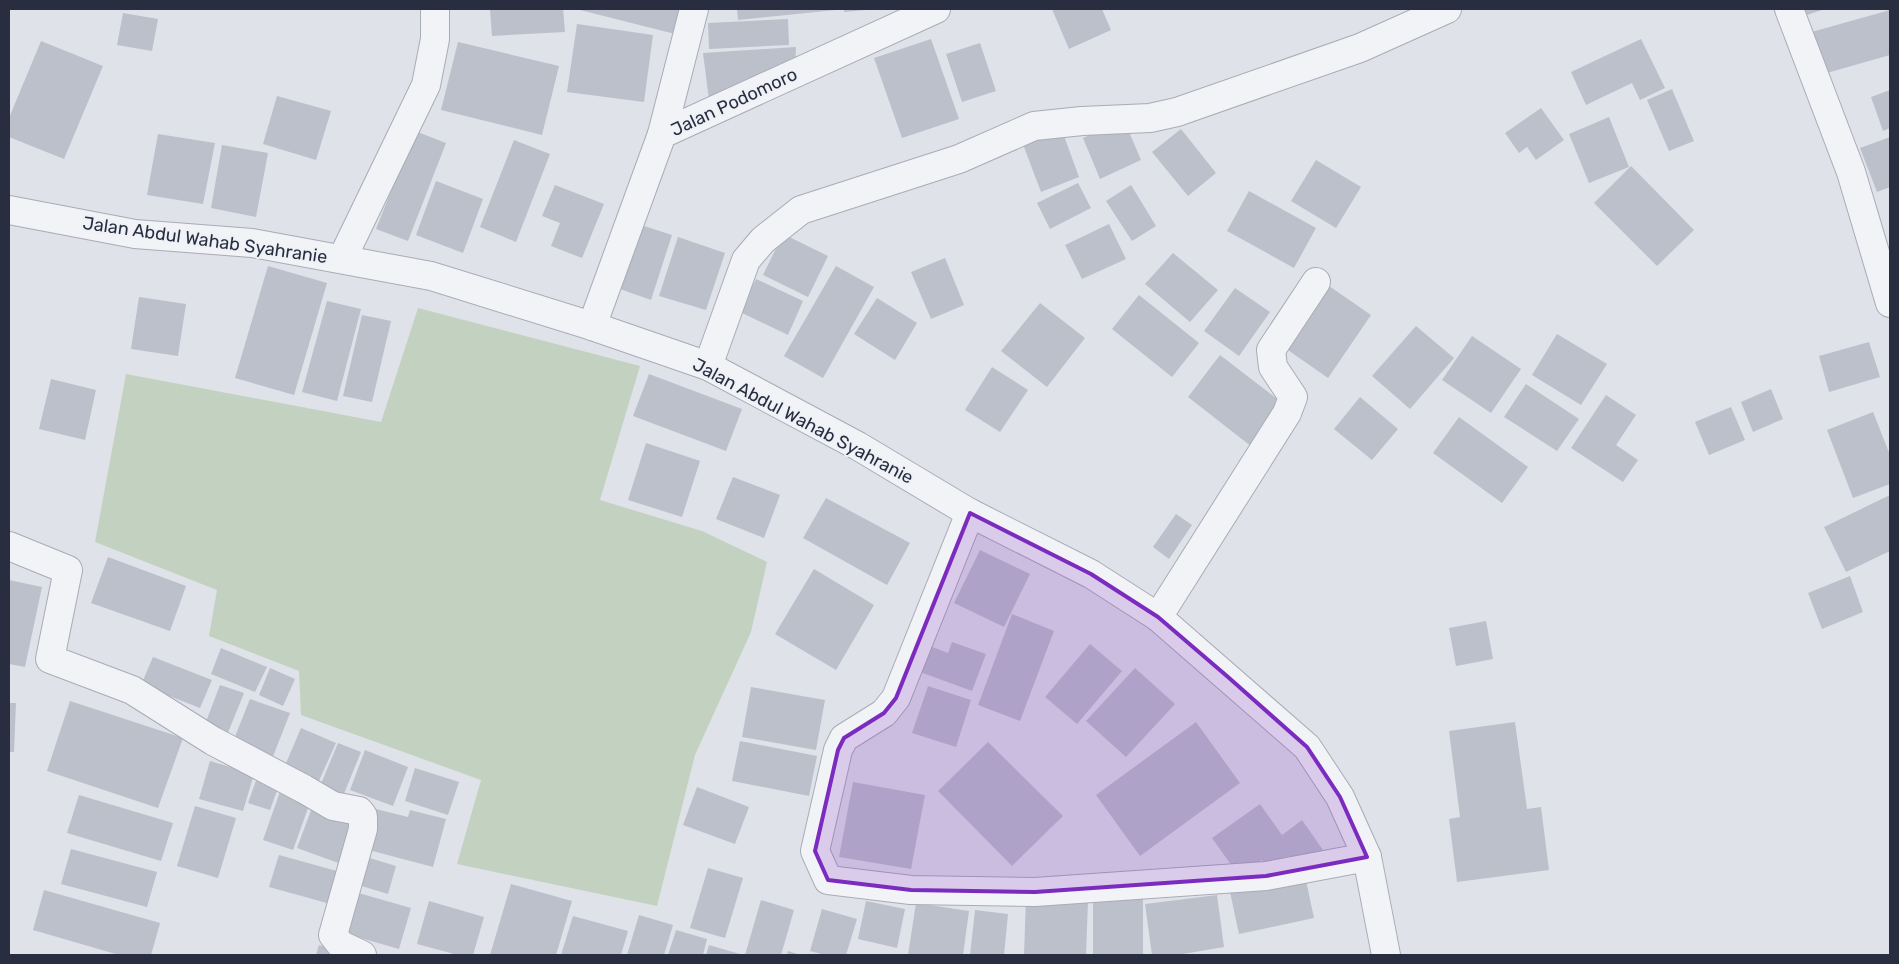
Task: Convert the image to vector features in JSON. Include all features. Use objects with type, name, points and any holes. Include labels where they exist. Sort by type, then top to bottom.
[{"type":"street","points":[[342,259],[426,85],[435,38],[435,9]]},
{"type":"street","points":[[662,134],[694,9]]},
{"type":"street","name":"Jalan Podomoro","points":[[592,326],[662,134],[936,9]]},
{"type":"street","points":[[708,366],[746,260],[763,240],[802,210],[959,159],[1034,126],[1082,121],[1150,118],[1177,112],[1360,48],[1446,9]]},
{"type":"street","points":[[1789,9],[1851,172],[1890,303]]},
{"type":"street","name":"Jalan Abdul Wahab Syahranie","points":[[9,210],[134,234],[252,243],[431,276],[592,326],[708,366],[858,446],[970,513],[1091,574],[1158,617],[1307,747],[1340,797],[1367,857],[1386,955]]},
{"type":"street","points":[[1158,617],[1287,414],[1292,397],[1273,367],[1271,350],[1316,282]]},
{"type":"street","points":[[970,513],[896,698],[884,714],[844,738],[838,750],[815,851],[828,880],[911,890],[1035,892],[1266,876],[1367,857]]},
{"type":"street","points":[[9,546],[68,570],[50,659],[132,690],[213,741],[304,788],[333,806],[359,812],[363,816],[363,829],[332,935],[341,945],[362,955]]},
{"type":"highlighted area","points":[[970,513],[1091,574],[1158,617],[1228,677],[1307,747],[1340,797],[1367,857],[1266,876],[1035,892],[911,890],[828,880],[815,851],[838,750],[844,738],[884,713],[896,698]]},
{"type":"green space","points":[[418,308],[640,366],[600,500],[702,531],[767,562],[751,632],[695,755],[657,906],[457,864],[481,780],[301,715],[299,671],[209,636],[217,590],[95,542],[126,374],[381,422]]},
{"type":"building","points":[[490,9],[563,9],[565,32],[492,36]]},
{"type":"building","points":[[576,9],[683,9],[675,34]]},
{"type":"building","points":[[737,9],[836,9],[836,10],[738,20]]},
{"type":"building","points":[[844,9],[866,9],[866,10],[844,12]]},
{"type":"building","points":[[1052,9],[1102,9],[1111,30],[1069,49]]},
{"type":"building","points":[[1799,9],[1825,9],[1801,17]]},
{"type":"building","points":[[1890,10],[1890,55],[1820,75],[1808,33]]},
{"type":"building","points":[[123,13],[158,19],[152,51],[117,45]]},
{"type":"building","points":[[788,19],[789,45],[709,49],[708,23]]},
{"type":"building","points":[[577,24],[653,35],[644,102],[567,92]]},
{"type":"building","points":[[931,39],[959,119],[902,138],[874,58]]},
{"type":"building","points":[[1641,39],[1665,88],[1640,100],[1632,83],[1586,105],[1571,72]]},
{"type":"building","points":[[41,41],[103,66],[64,159],[9,137],[9,118]]},
{"type":"building","points":[[458,42],[559,66],[542,135],[441,110]]},
{"type":"building","points":[[980,43],[996,91],[962,102],[946,54]]},
{"type":"building","points":[[796,47],[795,71],[709,100],[703,53]]},
{"type":"building","points":[[1672,89],[1694,141],[1669,151],[1647,100]]},
{"type":"building","points":[[1890,90],[1890,128],[1883,131],[1871,97]]},
{"type":"building","points":[[277,96],[331,111],[316,160],[263,144]]},
{"type":"building","points":[[1541,108],[1564,140],[1536,160],[1527,147],[1519,153],[1505,133]]},
{"type":"building","points":[[1609,117],[1629,167],[1589,183],[1569,134]]},
{"type":"building","points":[[1124,120],[1141,160],[1100,179],[1083,138]]},
{"type":"building","points":[[1060,125],[1079,177],[1041,192],[1021,139]]},
{"type":"building","points":[[1181,129],[1216,173],[1188,196],[1152,152]]},
{"type":"building","points":[[415,131],[446,143],[408,241],[376,229]]},
{"type":"building","points":[[158,134],[215,143],[203,204],[147,195]]},
{"type":"building","points":[[1890,137],[1890,187],[1877,192],[1860,148]]},
{"type":"building","points":[[514,140],[550,154],[516,242],[480,227]]},
{"type":"building","points":[[222,145],[268,153],[256,217],[211,208]]},
{"type":"building","points":[[1316,160],[1361,187],[1336,228],[1291,201]]},
{"type":"building","points":[[1631,166],[1694,230],[1657,266],[1594,203]]},
{"type":"building","points":[[436,181],[483,199],[463,253],[416,235]]},
{"type":"building","points":[[1078,183],[1091,208],[1050,229],[1037,203]]},
{"type":"building","points":[[555,185],[604,204],[582,258],[551,246],[560,223],[542,216]]},
{"type":"building","points":[[1131,185],[1156,226],[1132,241],[1106,201]]},
{"type":"building","points":[[1249,191],[1316,228],[1294,268],[1227,231]]},
{"type":"building","points":[[1109,224],[1126,259],[1082,279],[1065,245]]},
{"type":"building","points":[[641,225],[672,235],[651,300],[620,289]]},
{"type":"building","points":[[783,234],[828,256],[808,297],[763,275]]},
{"type":"building","points":[[678,237],[725,253],[706,310],[659,296]]},
{"type":"building","points":[[1173,253],[1218,290],[1190,322],[1145,284]]},
{"type":"building","points":[[945,258],[964,305],[931,319],[911,272]]},
{"type":"building","points":[[268,266],[327,283],[294,395],[235,378]]},
{"type":"building","points":[[836,266],[874,287],[823,378],[784,356]]},
{"type":"building","points":[[756,279],[803,301],[788,335],[740,312]]},
{"type":"building","points":[[1329,286],[1371,315],[1328,378],[1285,348]]},
{"type":"building","points":[[1235,288],[1270,312],[1239,356],[1204,331]]},
{"type":"building","points":[[1139,295],[1199,343],[1172,377],[1112,329]]},
{"type":"building","points":[[139,297],[186,304],[178,356],[131,349]]},
{"type":"building","points":[[877,298],[917,323],[895,360],[854,334]]},
{"type":"building","points":[[327,301],[361,309],[337,401],[302,392]]},
{"type":"building","points":[[1040,303],[1085,338],[1047,387],[1001,351]]},
{"type":"building","points":[[362,315],[391,321],[372,402],[343,396]]},
{"type":"building","points":[[1416,326],[1454,358],[1410,409],[1372,376]]},
{"type":"building","points":[[1557,334],[1607,364],[1581,405],[1532,375]]},
{"type":"building","points":[[1472,336],[1521,369],[1491,413],[1442,380]]},
{"type":"building","points":[[1869,342],[1880,377],[1829,392],[1819,356]]},
{"type":"building","points":[[1220,355],[1285,405],[1252,447],[1188,397]]},
{"type":"building","points":[[992,367],[1028,390],[1000,432],[965,410]]},
{"type":"building","points":[[649,374],[742,409],[726,451],[633,416]]},
{"type":"building","points":[[51,379],[96,390],[85,440],[39,429]]},
{"type":"building","points":[[1526,384],[1579,419],[1557,451],[1504,417]]},
{"type":"building","points":[[1771,389],[1783,419],[1753,432],[1741,402]]},
{"type":"building","points":[[1606,395],[1636,415],[1616,445],[1638,460],[1623,482],[1571,448]]},
{"type":"building","points":[[1360,397],[1398,429],[1372,460],[1334,429]]},
{"type":"building","points":[[1731,407],[1745,440],[1709,455],[1695,422]]},
{"type":"building","points":[[1873,412],[1890,455],[1890,484],[1853,498],[1827,430]]},
{"type":"building","points":[[1459,417],[1528,467],[1502,503],[1433,453]]},
{"type":"building","points":[[646,443],[700,461],[682,517],[628,500]]},
{"type":"building","points":[[733,477],[780,495],[764,538],[716,519]]},
{"type":"building","points":[[1890,495],[1890,551],[1846,572],[1824,527]]},
{"type":"building","points":[[826,498],[910,543],[887,585],[803,538]]},
{"type":"building","points":[[1176,514],[1192,525],[1169,559],[1153,547]]},
{"type":"building","points":[[980,550],[1030,574],[1004,627],[954,603]]},
{"type":"building","points":[[108,557],[186,586],[170,631],[91,603]]},
{"type":"building","points":[[814,569],[874,605],[836,670],[775,634]]},
{"type":"building","points":[[1850,576],[1863,612],[1822,629],[1808,593]]},
{"type":"building","points":[[9,580],[42,587],[25,667],[9,664]]},
{"type":"building","points":[[1012,614],[1054,631],[1020,721],[978,705]]},
{"type":"building","points":[[1486,621],[1493,659],[1456,666],[1449,628]]},
{"type":"building","points":[[952,642],[986,654],[972,691],[920,672],[930,646],[948,653]]},
{"type":"building","points":[[1090,644],[1122,671],[1077,724],[1045,697]]},
{"type":"building","points":[[221,648],[267,667],[255,692],[211,674]]},
{"type":"building","points":[[153,657],[212,680],[200,708],[141,685]]},
{"type":"building","points":[[270,668],[295,679],[283,706],[259,695]]},
{"type":"building","points":[[1135,668],[1175,704],[1126,757],[1086,721]]},
{"type":"building","points":[[220,685],[244,693],[227,735],[204,727]]},
{"type":"building","points":[[928,686],[971,700],[956,747],[912,733]]},
{"type":"building","points":[[751,687],[825,700],[816,750],[742,737]]},
{"type":"building","points":[[250,699],[290,713],[272,759],[232,744]]},
{"type":"building","points":[[70,701],[183,738],[158,808],[47,771]]},
{"type":"building","points":[[9,703],[16,703],[14,752],[9,752]]},
{"type":"building","points":[[1196,722],[1240,783],[1140,856],[1096,795]]},
{"type":"building","points":[[1515,722],[1527,809],[1541,807],[1549,870],[1457,882],[1449,819],[1460,817],[1449,731]]},
{"type":"building","points":[[301,728],[336,743],[318,783],[284,768]]},
{"type":"building","points":[[740,741],[817,756],[809,796],[732,781]]},
{"type":"building","points":[[988,742],[1063,816],[1012,866],[938,791]]},
{"type":"building","points":[[338,743],[361,752],[341,801],[318,791]]},
{"type":"building","points":[[365,750],[408,767],[393,806],[350,790]]},
{"type":"building","points":[[210,761],[254,774],[243,811],[199,799]]},
{"type":"building","points":[[415,768],[459,782],[448,815],[405,801]]},
{"type":"building","points":[[259,772],[281,780],[270,810],[248,803]]},
{"type":"building","points":[[853,782],[925,795],[911,869],[839,857]]},
{"type":"building","points":[[282,786],[312,797],[293,850],[263,840]]},
{"type":"building","points":[[697,787],[749,807],[735,844],[683,825]]},
{"type":"building","points":[[79,795],[173,823],[161,861],[67,833]]},
{"type":"building","points":[[1260,804],[1282,835],[1302,820],[1323,850],[1298,868],[1289,856],[1268,870],[1262,860],[1239,876],[1212,838]]},
{"type":"building","points":[[313,805],[360,822],[344,865],[297,848]]},
{"type":"building","points":[[195,806],[236,818],[218,878],[177,866]]},
{"type":"building","points":[[376,809],[408,817],[410,810],[446,819],[433,867],[365,849]]},
{"type":"building","points":[[71,849],[157,872],[147,907],[61,884]]},
{"type":"building","points":[[279,855],[344,873],[334,905],[269,887]]},
{"type":"building","points":[[363,856],[396,866],[388,894],[355,884]]},
{"type":"building","points":[[708,868],[743,878],[725,938],[690,928]]},
{"type":"building","points":[[1305,876],[1314,918],[1239,934],[1230,892]]},
{"type":"building","points":[[511,884],[572,901],[556,955],[490,955]]},
{"type":"building","points":[[44,890],[160,923],[151,955],[119,955],[33,930]]},
{"type":"building","points":[[355,892],[411,908],[399,949],[343,933]]},
{"type":"building","points":[[1217,895],[1224,947],[1177,955],[1152,955],[1145,904]]},
{"type":"building","points":[[1093,897],[1143,897],[1143,955],[1093,955]]},
{"type":"building","points":[[1026,898],[1088,901],[1086,955],[1024,955]]},
{"type":"building","points":[[761,900],[794,910],[781,955],[745,955]]},
{"type":"building","points":[[429,901],[484,917],[473,955],[458,955],[417,944]]},
{"type":"building","points":[[866,901],[905,909],[897,948],[858,939]]},
{"type":"building","points":[[916,903],[969,911],[963,955],[908,955]]},
{"type":"building","points":[[822,909],[857,919],[846,955],[825,955],[810,951]]},
{"type":"building","points":[[975,910],[1008,914],[1004,955],[970,955]]},
{"type":"building","points":[[639,915],[673,925],[664,955],[627,955]]},
{"type":"building","points":[[573,916],[628,931],[621,955],[561,955]]},
{"type":"building","points":[[676,930],[707,939],[703,955],[668,955]]},
{"type":"building","points":[[319,945],[353,955],[316,955]]},
{"type":"building","points":[[709,945],[740,954],[740,955],[706,955]]},
{"type":"building","points":[[788,951],[801,955],[787,955]]}]
